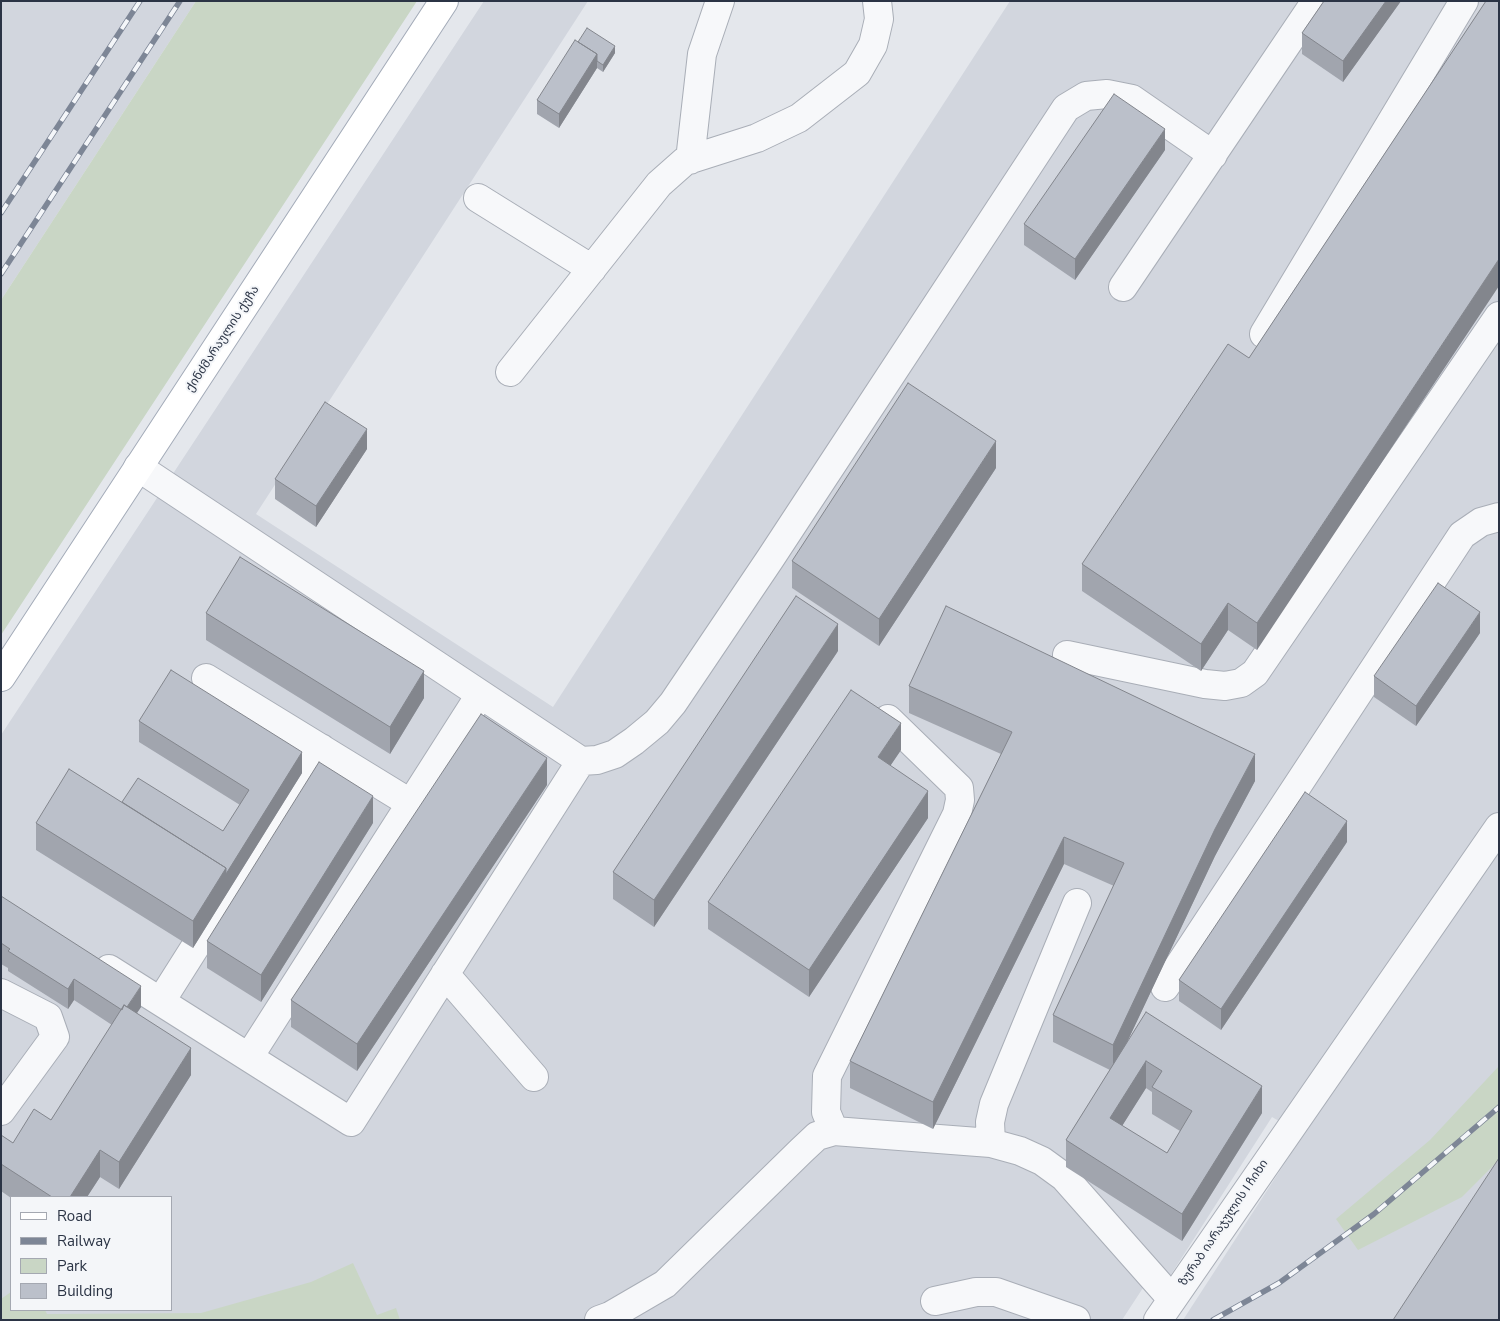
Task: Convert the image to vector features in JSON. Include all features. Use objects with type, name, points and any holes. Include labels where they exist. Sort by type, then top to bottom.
[{"type":"main road","name":"ქინძმარაულის ქუჩა","points":[[1,677],[444,1]]},
{"type":"street","points":[[690,160],[702,54],[720,1]]},
{"type":"street","points":[[510,372],[659,184],[685,161],[757,138],[800,118],[857,73],[873,45],[879,19],[877,1]]},
{"type":"street","points":[[1123,287],[1316,1]]},
{"type":"street","points":[[1264,334],[1464,1]]},
{"type":"street","points":[[138,467],[581,761],[597,760],[615,754],[657,722],[673,703],[770,559],[1066,108],[1086,96],[1107,94],[1132,100],[1212,155]]},
{"type":"street","points":[[478,198],[592,269]]},
{"type":"street","points":[[1067,655],[1205,684],[1225,686],[1241,683],[1255,673],[1499,316]]},
{"type":"street","points":[[1164,987],[1462,534],[1481,522],[1499,517]]},
{"type":"street","points":[[206,678],[410,803]]},
{"type":"street","points":[[249,1057],[480,695]]},
{"type":"street","points":[[834,1131],[826,1112],[827,1076],[957,814],[960,800],[959,788],[888,719]]},
{"type":"street","points":[[161,1002],[321,748]]},
{"type":"street","points":[[86,954],[351,1122],[581,761]]},
{"type":"street","name":"ზურაბ იარაჯულის I ჩიხი","points":[[1165,1309],[1499,827]]},
{"type":"street","points":[[991,1143],[990,1122],[994,1104],[1077,903]]},
{"type":"street","points":[[445,974],[534,1077]]},
{"type":"street","points":[[1,993],[48,1017],[55,1037],[1,1111]]},
{"type":"street","points":[[599,1320],[610,1316],[665,1284],[801,1150],[817,1136],[834,1131],[991,1143],[1035,1157],[1064,1177],[1165,1309]]},
{"type":"street","points":[[934,1300],[976,1292],[996,1292],[1076,1320]]},
{"type":"shaded area","points":[[1,1],[196,1],[1,300]]},
{"type":"shaded area","points":[[484,1],[588,1],[256,514],[553,707],[1010,1],[1499,1],[1499,1320],[1183,1320],[1303,1135],[1272,1117],[1170,1276],[1156,1268],[1122,1320],[1,1320],[1,735]]},
{"type":"green space","points":[[196,1],[417,1],[1,635],[1,300]]},
{"type":"green space","points":[[1499,1066],[1499,1160],[1462,1197],[1358,1250],[1336,1219],[1430,1140]]},
{"type":"green space","points":[[353,1263],[377,1315],[396,1308],[400,1320],[1,1320],[1,1299],[10,1293],[10,1311],[46,1311],[47,1314],[201,1313],[311,1282]]},
{"type":"building","points":[[1324,1],[1386,1],[1343,61],[1302,33]]},
{"type":"building","points":[[1486,1],[1499,1],[1499,259],[1257,623],[1228,603],[1201,644],[1082,564],[1228,344],[1249,358]]},
{"type":"building","points":[[587,28],[615,46],[603,65],[597,61],[597,54],[578,42]]},
{"type":"building","points":[[575,40],[597,54],[559,114],[537,100]]},
{"type":"building","points":[[1114,94],[1165,129],[1075,259],[1024,224]]},
{"type":"building","points":[[908,383],[996,441],[879,619],[792,561]]},
{"type":"building","points":[[325,402],[367,429],[316,506],[275,479]]},
{"type":"building","points":[[240,557],[424,671],[390,727],[206,613]]},
{"type":"building","points":[[1438,583],[1480,612],[1416,706],[1374,676]]},
{"type":"building","points":[[796,596],[838,624],[654,900],[613,872]]},
{"type":"building","points":[[946,606],[1255,754],[1215,829],[1113,1045],[1053,1015],[1124,863],[1064,837],[933,1102],[850,1061],[1012,732],[909,686]]},
{"type":"building","points":[[171,670],[302,752],[226,874],[226,868],[122,802],[138,778],[223,831],[249,790],[139,721]]},
{"type":"building","points":[[851,690],[901,723],[878,757],[928,791],[809,970],[708,902]]},
{"type":"building","points":[[481,714],[547,758],[357,1044],[291,1000]]},
{"type":"building","points":[[319,762],[373,796],[261,975],[207,941]]},
{"type":"building","points":[[69,769],[226,868],[193,921],[36,823]]},
{"type":"building","points":[[1305,792],[1347,821],[1221,1009],[1179,980]]},
{"type":"building","points":[[1,896],[141,986],[127,1007],[124,1005],[122,1010],[74,979],[68,989],[8,951],[10,949],[1,943]]},
{"type":"building","points":[[124,1005],[191,1048],[119,1162],[100,1150],[71,1196],[50,1196],[1,1164],[1,1135],[13,1143],[34,1109],[51,1120]]},
{"type":"building","points":[[1146,1012],[1262,1086],[1182,1214],[1066,1140]],"holes":[[[1146,1061],[1162,1071],[1152,1087],[1192,1111],[1167,1153],[1110,1118]]]},
{"type":"building","points":[[1499,1158],[1499,1320],[1393,1320]]},
{"type":"railway","points":[[1,213],[140,1]]},
{"type":"railway","points":[[1,274],[180,1]]},
{"type":"railway","points":[[1213,1320],[1279,1283],[1374,1214],[1499,1107]]}]
